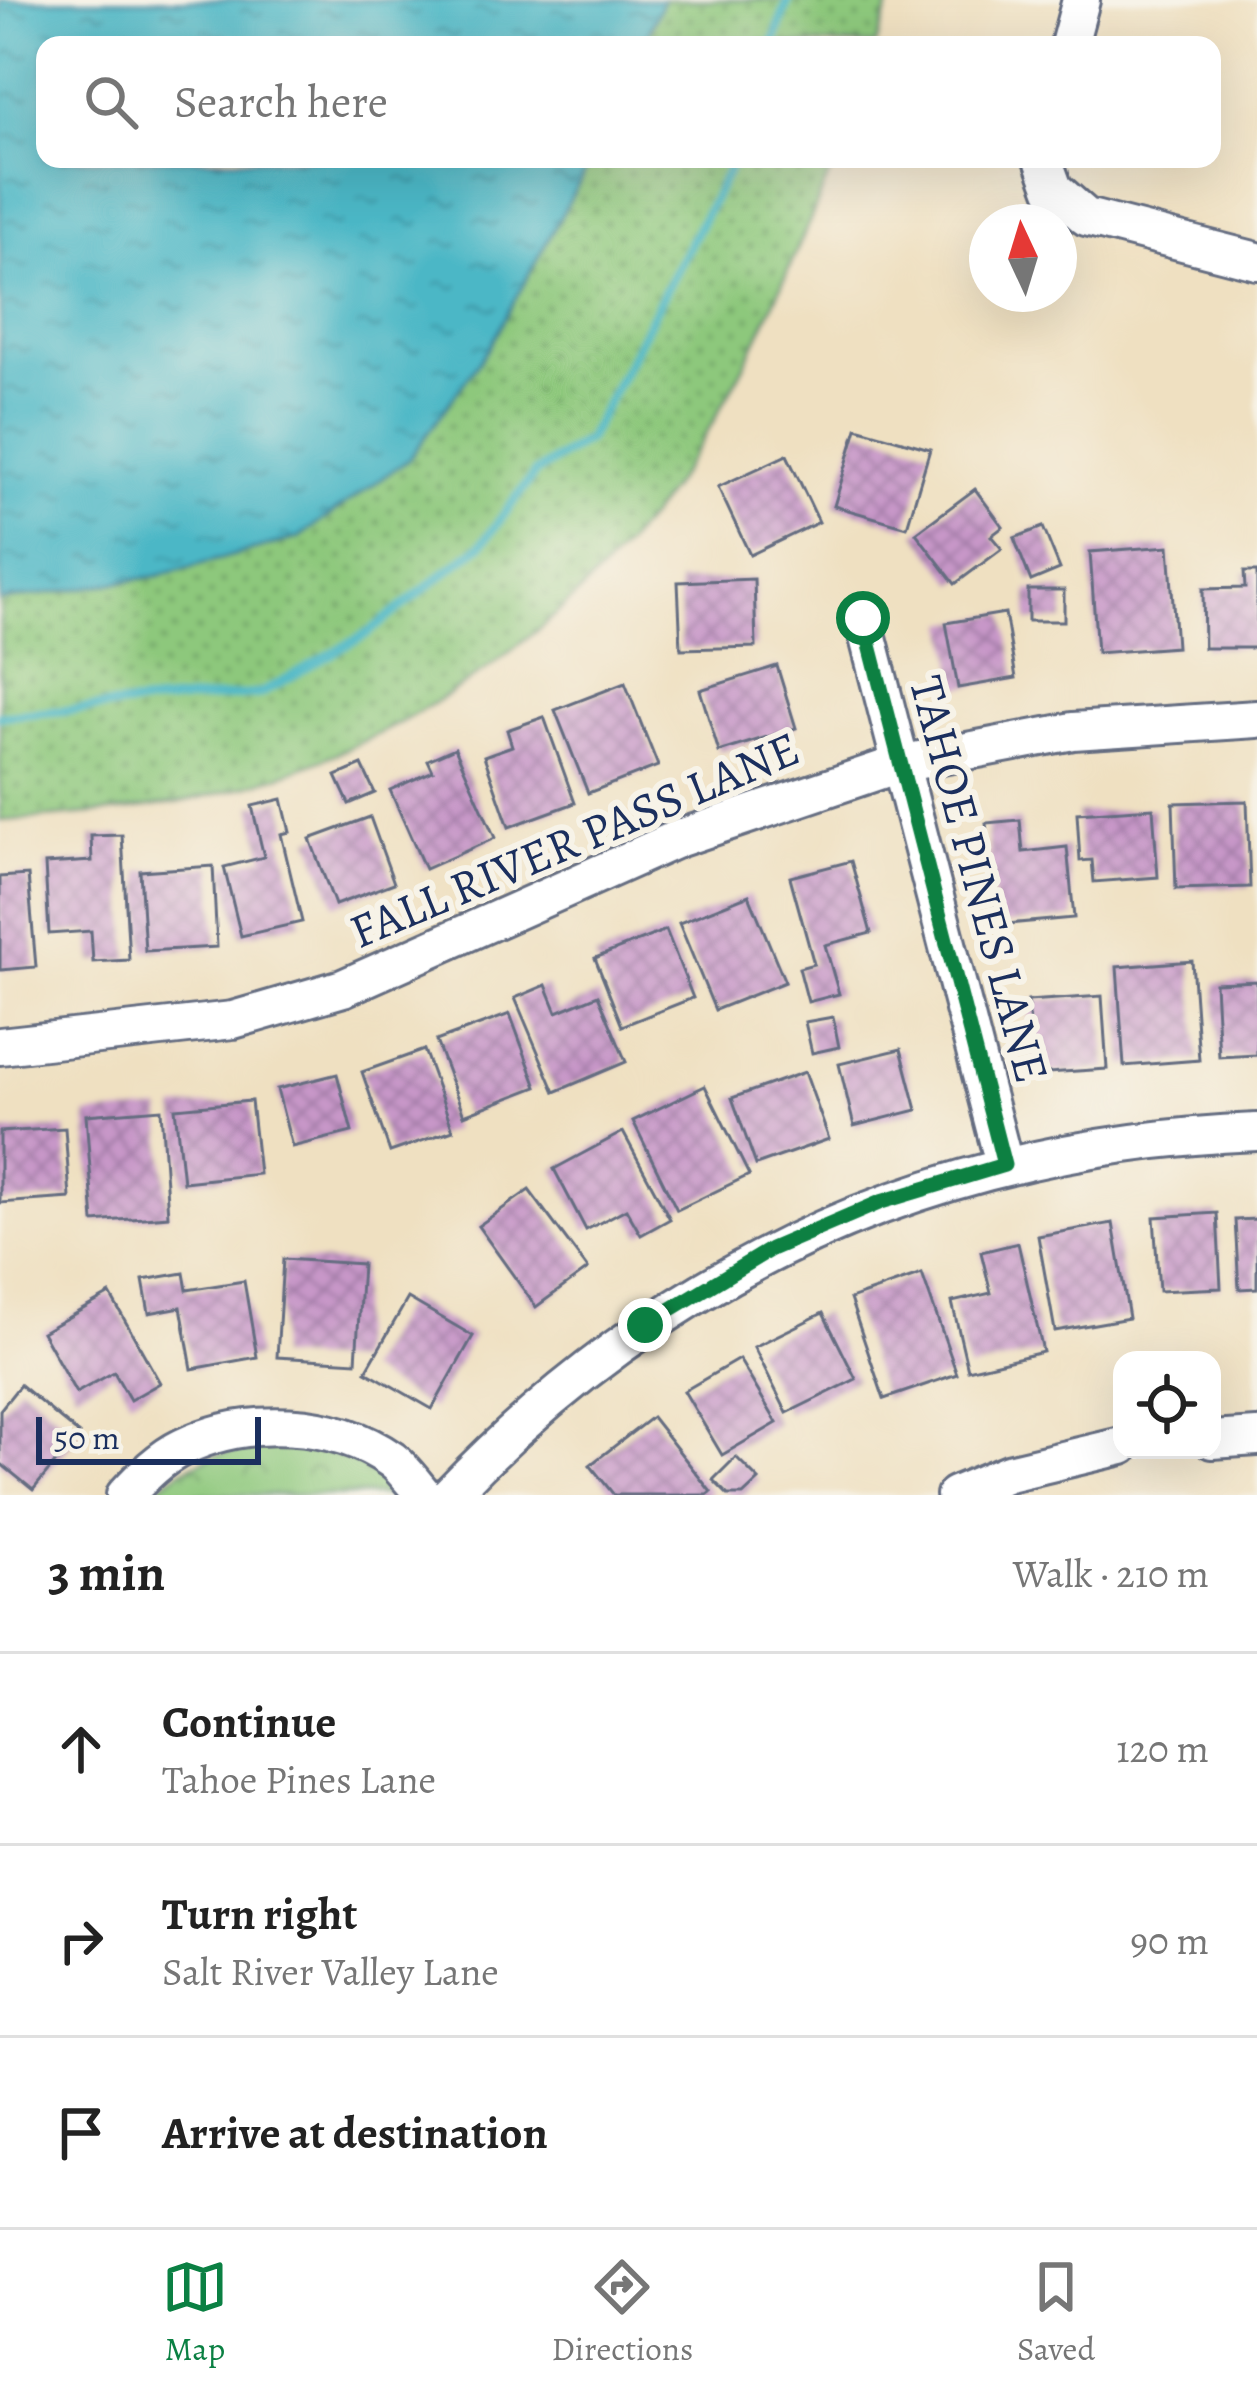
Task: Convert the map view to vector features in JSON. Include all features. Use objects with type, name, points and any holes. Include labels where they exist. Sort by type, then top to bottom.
[{"type":"street","points":[[1071,36],[1081,0]]},
{"type":"street","points":[[1046,168],[1054,190],[1086,217],[1257,261]]},
{"type":"street","name":"TAHOE PINES LANE","points":[[863,618],[1004,1165]]},
{"type":"street","name":"FALL RIVER PASS LANE","points":[[0,1046],[213,1024],[343,988],[677,838],[898,764],[1072,731],[1257,719]]},
{"type":"street","points":[[449,1495],[513,1429],[645,1325],[771,1249],[881,1202],[1004,1165],[1090,1147],[1257,1132]]},
{"type":"street","points":[[125,1495],[182,1447],[261,1428],[302,1426],[341,1436],[393,1461],[424,1495]]},
{"type":"street","points":[[1221,1439],[1257,1437]]},
{"type":"street","points":[[955,1495],[1008,1473],[1113,1448]]},
{"type":"green space","points":[[663,0],[891,0],[879,36],[647,36]]},
{"type":"green space","points":[[587,168],[832,168],[771,309],[694,453],[651,515],[600,573],[542,626],[480,674],[413,715],[272,778],[125,811],[0,821],[0,601],[157,576],[298,538],[408,459],[488,349]]},
{"type":"green space","points":[[294,1444],[362,1466],[391,1495],[151,1495],[182,1470],[217,1455]]},
{"type":"water","points":[[0,0],[663,0],[647,36],[36,36],[36,168],[587,168],[488,349],[409,459],[298,538],[157,576],[0,601]]},
{"type":"building","points":[[857,428],[930,449],[907,527],[834,506]]},
{"type":"building","points":[[787,455],[819,522],[750,555],[718,487]]},
{"type":"building","points":[[975,489],[1003,527],[991,536],[1002,549],[955,584],[916,533]]},
{"type":"building","points":[[1043,527],[1060,569],[1031,581],[1014,538]]},
{"type":"building","points":[[1169,546],[1176,647],[1097,653],[1090,552]]},
{"type":"building","points":[[1244,572],[1257,572],[1257,648],[1204,648],[1203,589],[1245,588]]},
{"type":"building","points":[[754,579],[756,647],[681,649],[678,582]]},
{"type":"building","points":[[1028,590],[1064,590],[1064,621],[1028,621]]},
{"type":"building","points":[[1005,613],[1016,678],[958,688],[946,623]]},
{"type":"building","points":[[777,666],[796,728],[719,752],[700,690]]},
{"type":"building","points":[[625,683],[658,766],[588,793],[555,710]]},
{"type":"building","points":[[544,717],[575,803],[509,827],[484,756],[512,746],[507,730]]},
{"type":"building","points":[[455,748],[495,838],[425,869],[390,790],[433,771],[428,760]]},
{"type":"building","points":[[362,765],[375,793],[349,804],[336,776]]},
{"type":"building","points":[[282,799],[290,832],[281,834],[302,922],[241,936],[224,867],[264,857],[252,806]]},
{"type":"building","points":[[1247,801],[1250,887],[1176,889],[1173,803]]},
{"type":"building","points":[[1153,808],[1158,877],[1094,882],[1092,860],[1080,861],[1077,813]]},
{"type":"building","points":[[370,817],[394,883],[335,905],[310,839]]},
{"type":"building","points":[[1020,820],[1023,852],[1067,847],[1074,918],[996,925],[986,823]]},
{"type":"building","points":[[122,835],[129,960],[93,962],[91,931],[49,934],[45,864],[92,861],[91,836]]},
{"type":"building","points":[[851,861],[871,933],[825,945],[839,994],[808,1002],[799,968],[814,964],[790,877]]},
{"type":"building","points":[[213,866],[217,947],[145,951],[140,871]]},
{"type":"building","points":[[28,875],[36,967],[0,970],[0,877]]},
{"type":"building","points":[[749,895],[785,982],[715,1010],[679,923]]},
{"type":"building","points":[[666,930],[693,998],[622,1026],[595,958]]},
{"type":"building","points":[[1192,961],[1199,1060],[1124,1066],[1117,967]]},
{"type":"building","points":[[1257,981],[1257,1055],[1219,1057],[1215,983]]},
{"type":"building","points":[[546,985],[557,1012],[598,995],[626,1062],[555,1092],[515,998]]},
{"type":"building","points":[[1102,996],[1107,1069],[1033,1074],[1028,1001]]},
{"type":"building","points":[[510,1014],[537,1087],[464,1115],[436,1041]]},
{"type":"building","points":[[833,1017],[839,1047],[812,1053],[805,1022]]},
{"type":"building","points":[[901,1049],[917,1110],[854,1126],[839,1064]]},
{"type":"building","points":[[424,1050],[453,1130],[390,1152],[362,1072]]},
{"type":"building","points":[[805,1072],[829,1139],[756,1165],[732,1098]]},
{"type":"building","points":[[337,1074],[352,1132],[292,1147],[277,1089]]},
{"type":"building","points":[[705,1086],[749,1175],[677,1210],[633,1121]]},
{"type":"building","points":[[251,1101],[259,1174],[183,1182],[175,1108]]},
{"type":"building","points":[[161,1109],[168,1216],[94,1222],[86,1115]]},
{"type":"building","points":[[65,1128],[70,1198],[0,1203],[0,1132]]},
{"type":"building","points":[[623,1132],[670,1219],[641,1235],[626,1209],[586,1230],[554,1169]]},
{"type":"building","points":[[529,1190],[588,1269],[536,1307],[478,1226]]},
{"type":"building","points":[[1217,1213],[1221,1288],[1159,1291],[1154,1217]]},
{"type":"building","points":[[1257,1219],[1257,1288],[1239,1289],[1235,1220]]},
{"type":"building","points":[[1113,1223],[1129,1318],[1055,1331],[1038,1236]]},
{"type":"building","points":[[1018,1243],[1043,1352],[968,1370],[952,1302],[991,1293],[981,1252]]},
{"type":"building","points":[[283,1259],[362,1264],[356,1362],[277,1357]]},
{"type":"building","points":[[184,1273],[187,1290],[244,1281],[257,1357],[192,1369],[181,1307],[149,1313],[143,1280]]},
{"type":"building","points":[[922,1274],[957,1374],[884,1399],[850,1299]]},
{"type":"building","points":[[110,1294],[160,1383],[130,1400],[114,1372],[76,1393],[42,1332]]},
{"type":"building","points":[[408,1298],[473,1336],[432,1409],[366,1371]]},
{"type":"building","points":[[823,1313],[856,1379],[787,1413],[754,1347]]},
{"type":"building","points":[[739,1359],[777,1423],[722,1455],[684,1391]]},
{"type":"building","points":[[20,1385],[79,1434],[33,1490],[0,1463],[0,1410]]},
{"type":"building","points":[[652,1417],[711,1492],[707,1495],[614,1495],[590,1465]]},
{"type":"building","points":[[736,1457],[759,1480],[743,1495],[728,1495],[713,1480]]},
{"type":"waterway","points":[[776,36],[788,0]]},
{"type":"waterway","points":[[0,716],[260,694],[368,633],[481,545],[535,473],[588,439],[729,168]]},
{"type":"route","points":[[645,1325],[771,1249],[881,1202],[1004,1165],[863,618]]}]
